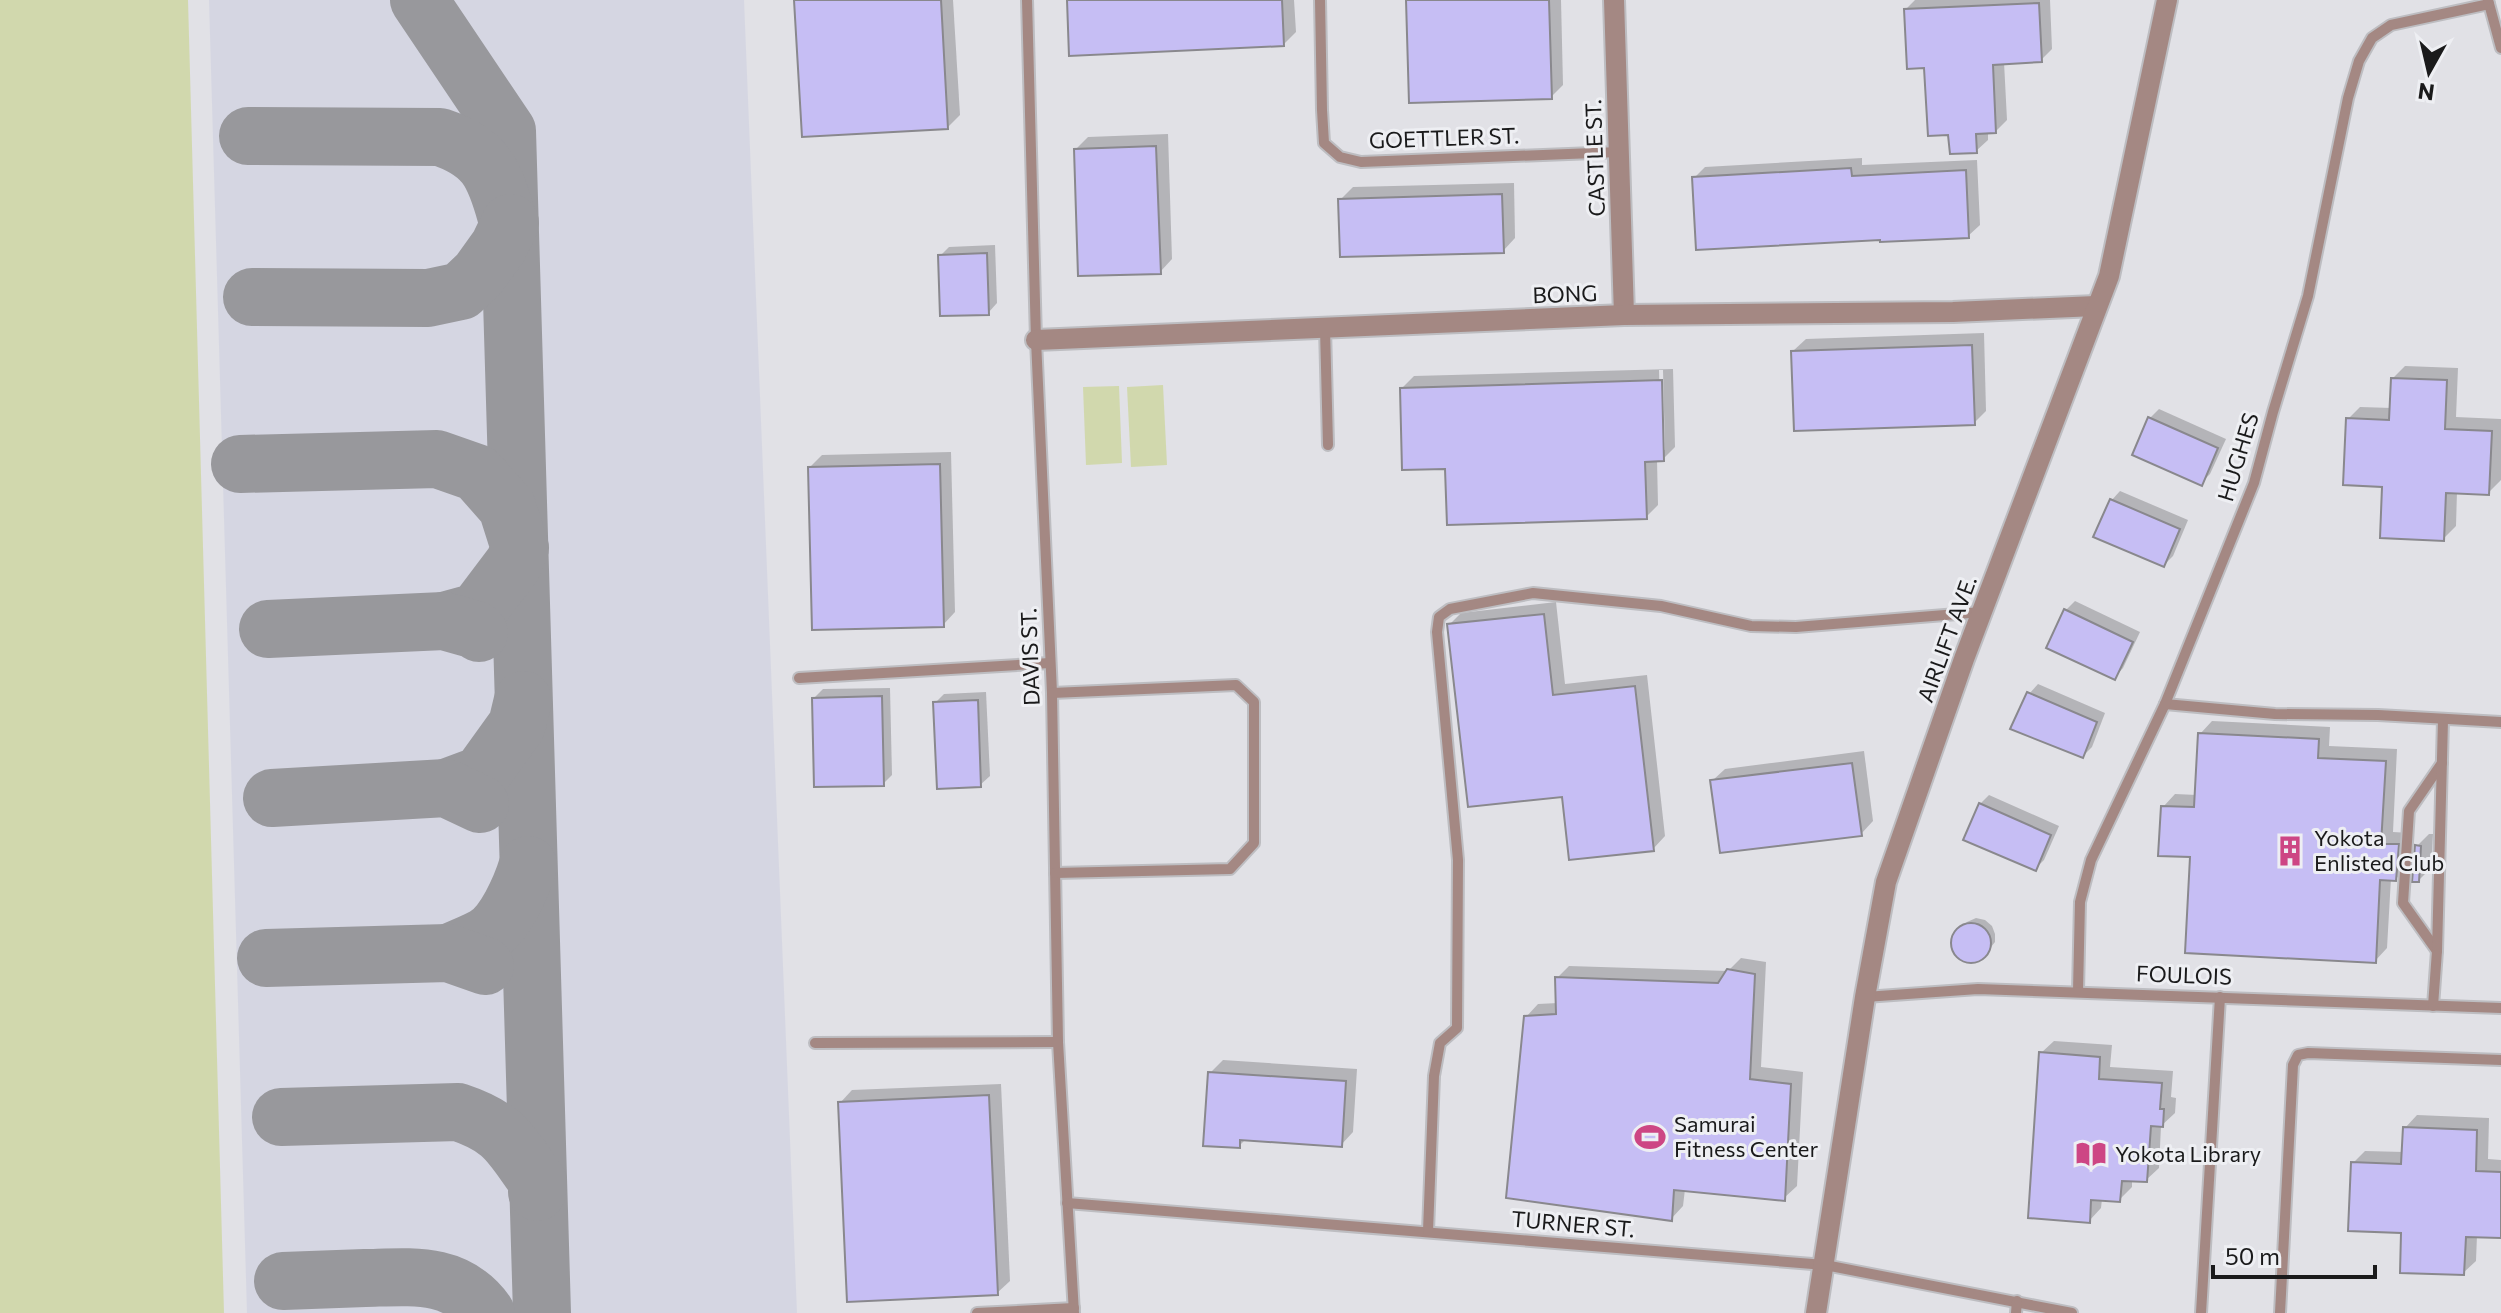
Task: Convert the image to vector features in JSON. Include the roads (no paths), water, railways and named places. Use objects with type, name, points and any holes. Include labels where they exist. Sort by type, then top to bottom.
[{"type":"street","name":"CASTLE ST.","points":[[1614,0],[1624,315]]},
{"type":"street","name":"AIRLIFT AVE.","points":[[1818,1310],[1865,997],[1886,882],[1982,612],[2109,276],[2167,0]]},
{"type":"street","name":"BONG","points":[[1036,340],[1624,315],[1953,312],[2096,306]]},
{"type":"lane","name":"DAVIS ST.","points":[[1027,0],[1036,340],[1052,693],[1058,1042],[1074,1310]]},
{"type":"lane","name":"GOETTLER ST.","points":[[1320,0],[1324,143],[1340,157],[1361,162],[1619,152]]},
{"type":"lane","points":[[2488,2],[2501,48]]},
{"type":"lane","name":"HUGHES","points":[[2078,991],[2080,902],[2091,860],[2165,704],[2254,483],[2308,296],[2348,98],[2359,61],[2372,38],[2391,25],[2488,2]]},
{"type":"lane","points":[[1325,328],[1328,445]]},
{"type":"lane","points":[[1428,1231],[1434,1076],[1440,1043],[1457,1028],[1458,860],[1437,632],[1439,617],[1450,609],[1533,593],[1661,606],[1751,626],[1796,627],[1982,612]]},
{"type":"lane","points":[[799,678],[1050,663]]},
{"type":"lane","points":[[1052,693],[1236,685],[1254,702],[1254,843],[1230,869],[1055,873]]},
{"type":"lane","points":[[2165,704],[2275,714],[2378,715],[2501,722]]},
{"type":"lane","points":[[2433,1006],[2443,720]]},
{"type":"lane","points":[[2437,951],[2403,903],[2409,811],[2442,762]]},
{"type":"lane","name":"FOULOIS","points":[[1865,997],[1978,989],[2501,1008]]},
{"type":"lane","points":[[2201,1313],[2220,997]]},
{"type":"lane","points":[[815,1043],[1058,1042]]},
{"type":"lane","points":[[2280,1313],[2293,1065],[2298,1055],[2501,1060]]},
{"type":"lane","name":"TURNER ST.","points":[[1067,1203],[1825,1265],[2072,1313]]},
{"type":"lane","points":[[2016,1313],[2017,1301]]},
{"type":"lane","points":[[977,1313],[1074,1310]]},
{"type":"place","name":"Yokota Enlisted Club","points":[[2290,851]]},
{"type":"place","name":"Samurai Fitness Center","points":[[1650,1137]]},
{"type":"place","name":"Yokota Library","points":[[2091,1154]]}]
